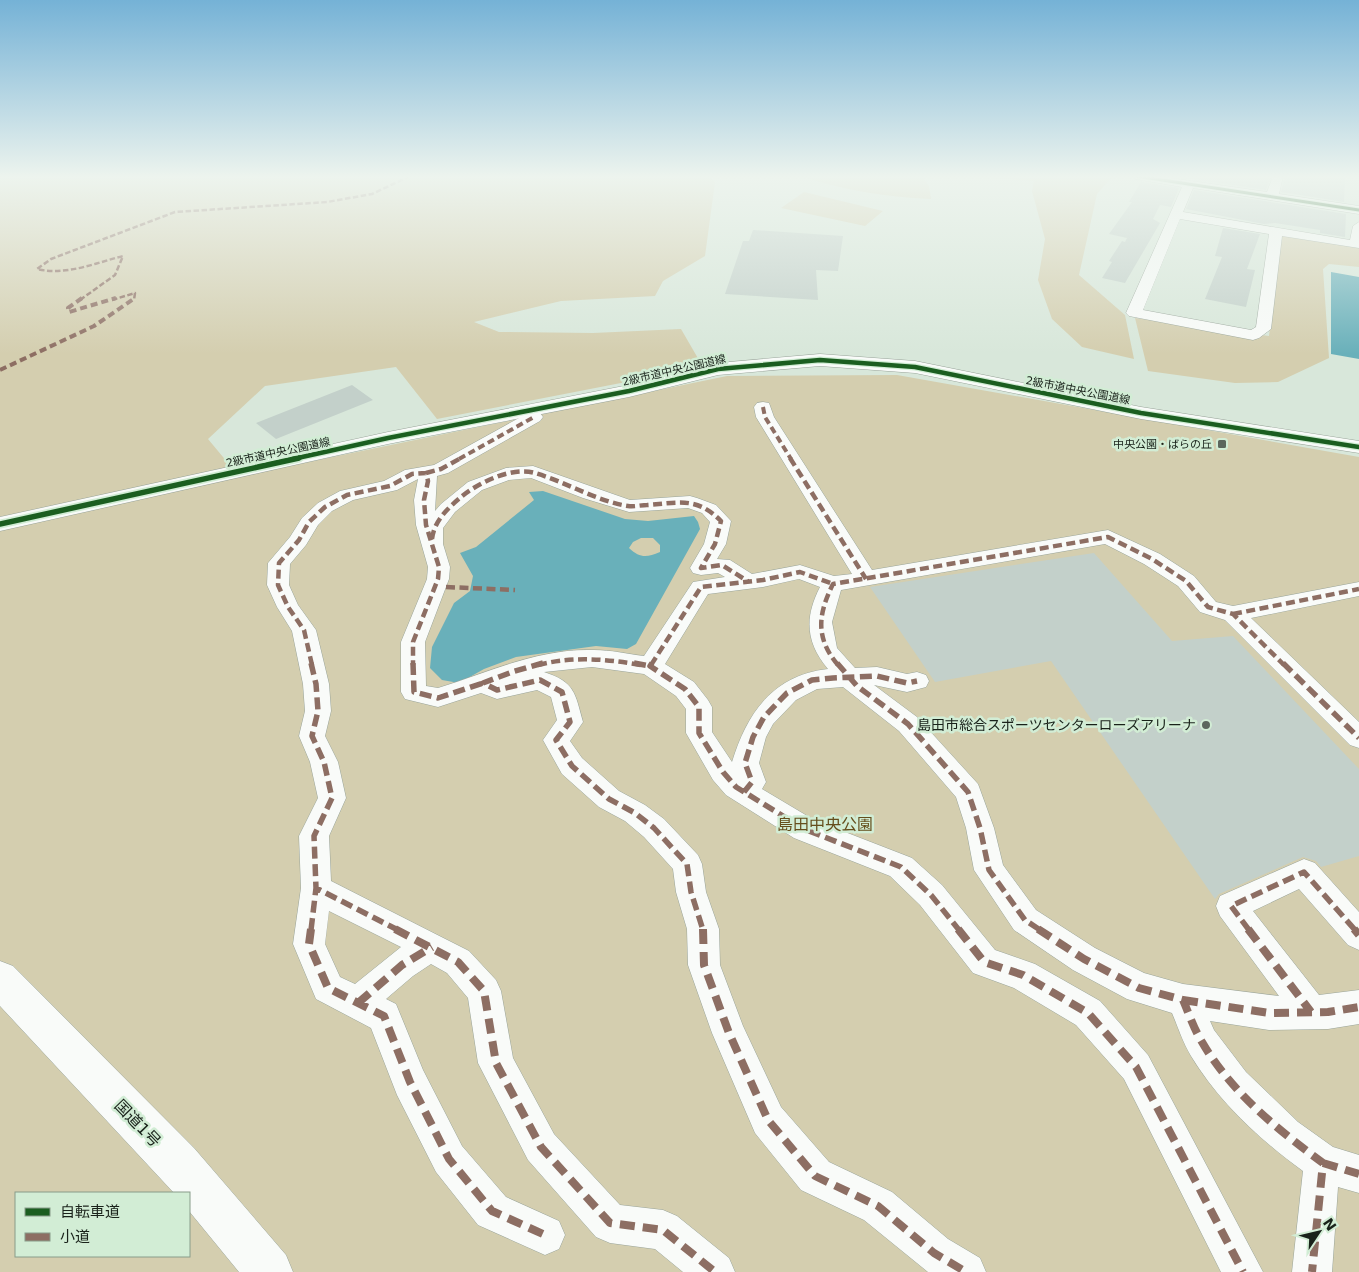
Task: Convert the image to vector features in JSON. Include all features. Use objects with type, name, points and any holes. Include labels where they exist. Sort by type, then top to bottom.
[{"type":"main road","name":"2級市道中央公園道線","points":[[0,524],[388,438],[629,391],[718,369],[820,360],[915,368],[1141,413],[1359,447]]},
{"type":"main road","name":"国道1号","points":[[0,979],[178,1164],[269,1272]]},
{"type":"street","points":[[1168,235],[1134,313],[1253,334],[1263,330],[1276,235]]},
{"type":"street","points":[[1297,235],[1356,245],[1358,235]]},
{"type":"street","points":[[764,407],[764,417],[866,579]]},
{"type":"street","points":[[534,417],[441,469],[412,474],[390,486],[347,495],[325,507],[309,522],[298,540],[279,563],[278,585],[288,607],[304,630],[316,684],[318,711],[312,736],[324,762],[332,798],[314,836],[316,888],[309,944],[328,988],[384,1016],[410,1082],[449,1158],[492,1210],[545,1235]]},
{"type":"street","points":[[432,544],[433,528],[448,508],[475,486],[506,474],[533,472],[590,494],[630,506],[690,502],[709,509],[721,521],[715,544],[701,577],[669,639],[650,666]]},
{"type":"street","points":[[426,473],[428,481],[424,500],[426,524],[439,567],[438,579],[413,642],[414,692],[438,698],[483,683],[508,672],[570,659],[607,659],[650,666],[685,690],[699,707],[699,733],[723,772],[744,792],[804,829],[901,867],[931,895],[984,962],[1023,976],[1088,1013],[1136,1067],[1243,1272]]},
{"type":"street","points":[[701,577],[749,582],[800,572],[833,584],[1108,537],[1152,559],[1186,581],[1208,607],[1233,614],[1359,589]]},
{"type":"street","points":[[833,584],[826,598],[820,622],[826,651],[856,686],[908,724],[968,792],[980,828],[990,870],[1025,920],[1084,959],[1138,988],[1182,1000],[1269,1013],[1311,1012],[1359,1007]]},
{"type":"street","points":[[1233,614],[1359,738]]},
{"type":"street","points":[[744,792],[752,782],[745,763],[753,737],[764,718],[787,694],[812,680],[876,676],[907,683],[918,681]]},
{"type":"street","points":[[483,683],[497,690],[540,680],[562,692],[570,722],[556,740],[572,766],[609,799],[635,813],[654,828],[686,864],[691,892],[703,929],[704,965],[729,1033],[768,1120],[815,1176],[878,1206],[934,1253],[966,1272]]},
{"type":"street","points":[[1311,1012],[1230,906],[1304,872],[1359,935]]},
{"type":"street","points":[[316,888],[458,962],[484,990],[496,1063],[541,1147],[610,1222],[663,1230],[715,1272]]},
{"type":"street","points":[[358,1003],[391,973],[421,952],[432,947]]},
{"type":"street","points":[[1182,1000],[1202,1042],[1233,1085],[1285,1135],[1323,1163],[1359,1174]]},
{"type":"street","points":[[1312,1272],[1323,1163]]},
{"type":"green space","name":"島田中央公園","points":[[0,235],[708,235],[705,256],[663,281],[655,296],[561,301],[474,322],[499,332],[593,333],[681,329],[703,367],[437,419],[396,367],[265,386],[208,439],[228,463],[274,469],[727,376],[897,375],[1359,457],[1359,1272],[0,1272]]},
{"type":"green space","points":[[1044,235],[1088,235],[1079,275],[1125,315],[1134,359],[1082,347],[1052,319],[1038,280]]},
{"type":"green space","points":[[1281,235],[1294,235],[1359,247],[1359,267],[1329,264],[1323,269],[1329,358],[1278,382],[1235,383],[1148,371],[1135,318],[1269,336]]},
{"type":"water","points":[[1331,272],[1359,277],[1359,359],[1331,354]]},
{"type":"water","points":[[543,491],[625,519],[648,521],[694,516],[700,529],[636,644],[627,649],[596,646],[516,657],[484,669],[459,683],[442,680],[430,668],[432,647],[454,603],[470,591],[473,576],[460,553],[476,547],[534,500],[529,492]],"holes":[[[641,538],[653,538],[660,545],[660,552],[643,556],[629,548],[633,542]]]},
{"type":"building","points":[[751,235],[843,236],[838,271],[816,270],[818,300],[725,294],[743,241],[749,241]]},
{"type":"building","points":[[1115,235],[1153,235],[1125,283],[1102,278],[1112,262],[1109,261],[1122,241],[1125,242],[1127,238]]},
{"type":"building","points":[[1221,235],[1259,235],[1247,269],[1255,270],[1246,307],[1205,299],[1222,257],[1215,256]]},
{"type":"building","points":[[352,385],[373,400],[276,439],[256,423]]},
{"type":"building","name":"島田市総合スポーツセンターローズアリーナ","points":[[1094,553],[1172,641],[1233,636],[1359,769],[1359,856],[1321,867],[1316,861],[1303,857],[1219,894],[1215,899],[1051,661],[935,682],[870,587]]},
{"type":"marked path","points":[[0,370],[94,326],[135,299],[135,293],[69,312],[68,308],[115,275],[123,256],[68,270],[46,271],[37,269],[51,259],[113,235]]},
{"type":"marked path","points":[[763,407],[765,417],[866,579]]},
{"type":"marked path","points":[[426,473],[441,469],[534,417]]},
{"type":"marked path","points":[[432,539],[433,528],[448,508],[475,486],[506,474],[533,472],[590,494],[629,506],[690,502],[709,509],[721,521],[715,544],[701,568],[722,565],[749,582]]},
{"type":"marked path","points":[[483,683],[438,698],[414,692],[413,642],[438,579],[439,567],[426,525],[424,500],[428,481],[426,473],[412,474],[390,486],[347,495],[325,507],[309,522],[299,540],[279,563],[278,585],[288,607],[304,630],[316,684],[318,711],[312,736],[324,762],[332,798],[314,836],[316,888],[458,962],[484,991],[496,1063],[541,1147],[610,1223],[663,1230],[715,1272]]},
{"type":"marked path","points":[[1312,1272],[1323,1163],[1285,1135],[1233,1085],[1202,1042],[1183,1000],[1139,988],[1084,959],[1025,920],[989,870],[980,828],[968,792],[908,724],[857,686],[826,651],[820,622],[826,598],[833,584],[1108,537],[1152,559],[1186,581],[1208,607],[1233,614],[1359,738]]},
{"type":"marked path","points":[[833,584],[800,572],[763,580],[701,587],[650,666],[685,689],[699,707],[699,733],[723,772],[736,787],[804,829],[901,867],[931,895],[984,962],[1023,975],[1088,1013],[1136,1067],[1243,1272]]},
{"type":"marked path","points":[[446,587],[515,590]]},
{"type":"marked path","points":[[1233,614],[1359,589]]},
{"type":"marked path","points":[[650,666],[608,659],[560,660],[528,667],[483,683],[497,690],[540,680],[562,692],[570,722],[556,740],[572,766],[609,799],[635,813],[654,828],[687,864],[691,892],[703,929],[704,965],[729,1033],[768,1120],[815,1176],[878,1206],[934,1253],[966,1272]]},
{"type":"marked path","points":[[744,792],[752,782],[745,763],[753,737],[764,717],[787,693],[812,680],[833,678],[877,676],[907,683],[917,681]]},
{"type":"marked path","points":[[1311,1012],[1231,906],[1304,872],[1359,935]]},
{"type":"marked path","points":[[316,888],[309,944],[328,988],[384,1016],[410,1082],[449,1159],[492,1211],[545,1235]]},
{"type":"marked path","points":[[358,1003],[411,958],[432,947]]},
{"type":"marked path","points":[[1183,1000],[1269,1013],[1328,1012],[1359,1007]]},
{"type":"marked path","points":[[1323,1163],[1359,1174]]},
{"type":"cycle path","points":[[0,524],[388,438],[629,391],[718,369],[820,360],[915,367],[1141,413],[1359,447]]},
{"type":"place","name":"中央公園・ばらの丘","points":[[1222,444]]},
{"type":"place","name":"島田市総合スポーツセンターローズアリーナ","points":[[1206,725]]}]
